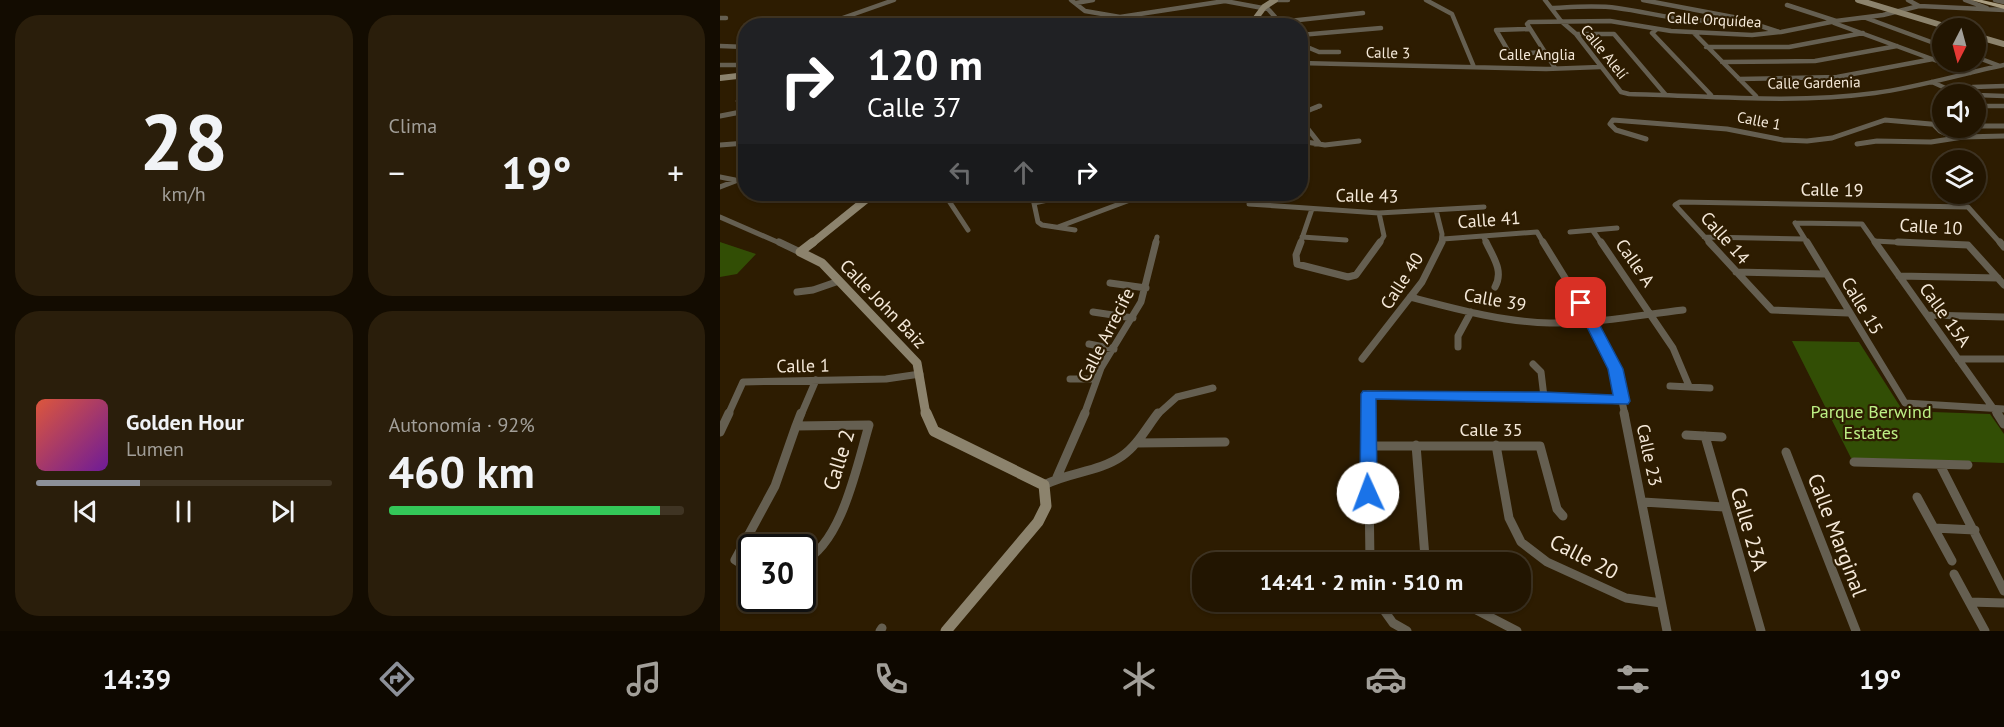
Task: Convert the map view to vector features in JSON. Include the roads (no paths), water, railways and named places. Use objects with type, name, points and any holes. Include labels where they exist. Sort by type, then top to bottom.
[{"type":"main road","points":[[1974,0],[2004,6]]},
{"type":"main road","points":[[1984,0],[2004,6]]},
{"type":"street","points":[[843,18],[894,0]]},
{"type":"street","points":[[1073,2],[1094,0]]},
{"type":"street","points":[[1256,18],[1264,7],[1275,0],[1288,0]]},
{"type":"street","points":[[1426,0],[1452,14],[1474,67]]},
{"type":"street","name":"Calle Alelí","points":[[1545,0],[1561,21],[1576,34],[1621,92]]},
{"type":"street","points":[[1643,0],[1733,17],[1781,32]]},
{"type":"street","points":[[1858,0],[1932,22]]},
{"type":"street","points":[[1908,0],[1919,6]]},
{"type":"street","points":[[1965,0],[1978,3],[1989,10]]},
{"type":"street","points":[[1995,0],[2004,6]]},
{"type":"street","points":[[1073,2],[1085,11],[1120,17],[1217,1],[1264,7],[1276,18]]},
{"type":"street","points":[[1787,5],[1932,59]]},
{"type":"street","name":"Calle Orquídea","points":[[1530,29],[1527,24],[1529,22],[1620,21],[1657,29],[1694,33],[1752,35],[1781,32],[1919,6],[1944,5],[1989,10],[2004,6]]},
{"type":"street","points":[[1552,8],[1616,8],[1698,20],[1733,17]]},
{"type":"street","points":[[1308,20],[1363,13]]},
{"type":"street","points":[[1865,17],[1932,42]]},
{"type":"street","points":[[720,18],[726,18]]},
{"type":"street","points":[[1308,34],[1382,28]]},
{"type":"street","points":[[1546,52],[1510,54],[1496,30],[1530,29],[1546,52],[1555,68]]},
{"type":"street","points":[[1657,29],[1652,33],[1711,95]]},
{"type":"street","points":[[1694,33],[1756,96]]},
{"type":"street","points":[[1706,47],[1790,47],[1863,33]]},
{"type":"street","points":[[1576,34],[1614,34],[1665,94]]},
{"type":"street","points":[[1986,39],[2004,44]]},
{"type":"street","points":[[720,46],[738,47]]},
{"type":"street","points":[[1722,62],[1815,61],[1897,46]]},
{"type":"street","points":[[1308,49],[1328,54],[1339,52]]},
{"type":"street","points":[[1739,79],[1837,77],[1932,59]]},
{"type":"street","points":[[1986,60],[2002,65]]},
{"type":"street","name":"Calle 3","points":[[1308,63],[1474,67]]},
{"type":"street","points":[[720,65],[738,65]]},
{"type":"street","name":"Calle Gardenia","points":[[1621,92],[1756,96],[1858,95],[1932,82],[2002,65]]},
{"type":"street","name":"Calle Anglia","points":[[1474,67],[1600,67]]},
{"type":"street","points":[[720,78],[738,76]]},
{"type":"street","points":[[1932,82],[1936,84]]},
{"type":"street","points":[[1986,87],[2004,86]]},
{"type":"street","points":[[1986,95],[2004,96]]},
{"type":"street","points":[[1308,111],[1320,106]]},
{"type":"street","points":[[1986,106],[2004,106]]},
{"type":"street","points":[[720,116],[738,113]]},
{"type":"street","name":"Calle 1","points":[[1646,139],[1616,130],[1610,124],[1613,120],[1643,121],[1727,129],[1783,140],[1807,141],[1832,138],[1885,120],[1932,125]]},
{"type":"street","points":[[1986,126],[2004,126]]},
{"type":"street","points":[[1308,130],[1316,142]]},
{"type":"street","points":[[1986,137],[2004,136]]},
{"type":"street","points":[[1857,144],[1877,141],[1931,142],[1955,138]]},
{"type":"street","points":[[1308,142],[1359,141]]},
{"type":"street","points":[[720,145],[738,144]]},
{"type":"street","points":[[720,177],[735,180]]},
{"type":"street","points":[[720,187],[738,179]]},
{"type":"street","points":[[720,218],[742,225],[800,252],[864,201]]},
{"type":"street","points":[[949,201],[968,230]]},
{"type":"street","points":[[1039,201],[1034,202],[1038,222],[1046,227],[1075,230]]},
{"type":"street","points":[[1058,227],[1127,201]]},
{"type":"street","name":"Calle 14","points":[[1695,202],[1680,202],[1675,205],[1772,310],[1848,313]]},
{"type":"street","name":"Calle 19","points":[[1695,202],[1968,208],[2004,247]]},
{"type":"street","name":"Calle 43","points":[[1249,204],[1379,213],[1484,207]]},
{"type":"street","points":[[1312,209],[1296,255],[1297,264],[1347,277],[1356,275],[1384,236],[1379,213]]},
{"type":"street","name":"Calle 40","points":[[1362,359],[1380,340],[1434,263],[1443,238],[1436,210]]},
{"type":"street","name":"Calle 15","points":[[1862,224],[1794,223],[1905,403],[1993,409]]},
{"type":"street","name":"Calle 15A","points":[[1862,224],[2004,424]]},
{"type":"street","points":[[1570,232],[1617,228]]},
{"type":"street","name":"Calle A","points":[[1593,231],[1652,313],[1673,348],[1689,387]]},
{"type":"street","name":"Calle 41","points":[[1443,238],[1537,232]]},
{"type":"street","name":"Calle 23","points":[[1537,232],[1591,320],[1615,369],[1667,631]]},
{"type":"street","points":[[1483,236],[1498,267],[1500,278],[1495,287]]},
{"type":"street","name":"Calle Arrecife","points":[[1057,477],[1101,368],[1133,318],[1146,288],[1157,237]]},
{"type":"street","points":[[1302,237],[1346,240]]},
{"type":"street","points":[[1704,237],[1804,239]]},
{"type":"street","name":"Calle 10","points":[[1874,241],[1968,244],[2004,285]]},
{"type":"street","name":"Calle John Baiz","points":[[800,252],[822,263],[917,363],[926,414],[934,430],[1044,485]]},
{"type":"street","points":[[1736,272],[1825,274]]},
{"type":"street","points":[[1899,276],[1998,278]]},
{"type":"street","points":[[797,292],[813,290],[839,281]]},
{"type":"street","points":[[1110,283],[1146,288]]},
{"type":"street","name":"Calle 39","points":[[1410,297],[1471,312],[1533,322],[1591,320],[1683,310]]},
{"type":"street","points":[[1093,312],[1133,318]]},
{"type":"street","points":[[1458,346],[1458,336],[1471,312]]},
{"type":"street","points":[[1927,315],[2004,317]]},
{"type":"street","points":[[1089,344],[1114,349]]},
{"type":"street","points":[[1958,359],[2004,359]]},
{"type":"street","points":[[1533,364],[1540,372],[1544,397]]},
{"type":"street","name":"Calle 1","points":[[720,432],[743,382],[886,379],[920,374]]},
{"type":"street","points":[[1070,380],[1097,379]]},
{"type":"street","points":[[749,534],[775,486],[796,426],[816,380]]},
{"type":"street","points":[[1670,386],[1710,388]]},
{"type":"street","points":[[946,631],[1038,522],[1046,506],[1044,485],[1057,477],[1106,466],[1124,456],[1170,399],[1189,390],[1213,388]]},
{"type":"street","points":[[1371,552],[1367,446],[1368,394],[1544,397],[1622,401]]},
{"type":"street","points":[[1993,409],[2004,409]]},
{"type":"street","name":"Calle 2","points":[[796,426],[868,425],[845,504],[816,556]]},
{"type":"street","points":[[1686,435],[1722,437]]},
{"type":"street","name":"Calle 23A","points":[[1705,436],[1761,631]]},
{"type":"street","points":[[1136,443],[1225,442]]},
{"type":"street","points":[[1416,445],[1425,552]]},
{"type":"street","name":"Calle 20","points":[[1496,445],[1509,518],[1521,542],[1547,562],[1626,598],[1661,603]]},
{"type":"street","name":"Calle 35","points":[[1367,446],[1540,446],[1557,509],[1563,516]]},
{"type":"street","name":"Calle Marginal","points":[[1786,452],[1856,631]]},
{"type":"street","points":[[1854,462],[1968,465]]},
{"type":"street","points":[[1940,465],[2004,591]]},
{"type":"street","points":[[1917,497],[1952,561]]},
{"type":"street","points":[[1643,502],[1724,507]]},
{"type":"street","points":[[1934,528],[1975,530]]},
{"type":"street","points":[[1954,574],[1985,631]]},
{"type":"street","points":[[1970,602],[2004,603]]},
{"type":"street","points":[[1385,612],[1393,623],[1407,631]]},
{"type":"street","points":[[1480,612],[1517,631]]},
{"type":"park label","name":"Parque Berwind Estates","points":[[1871,422]]}]
